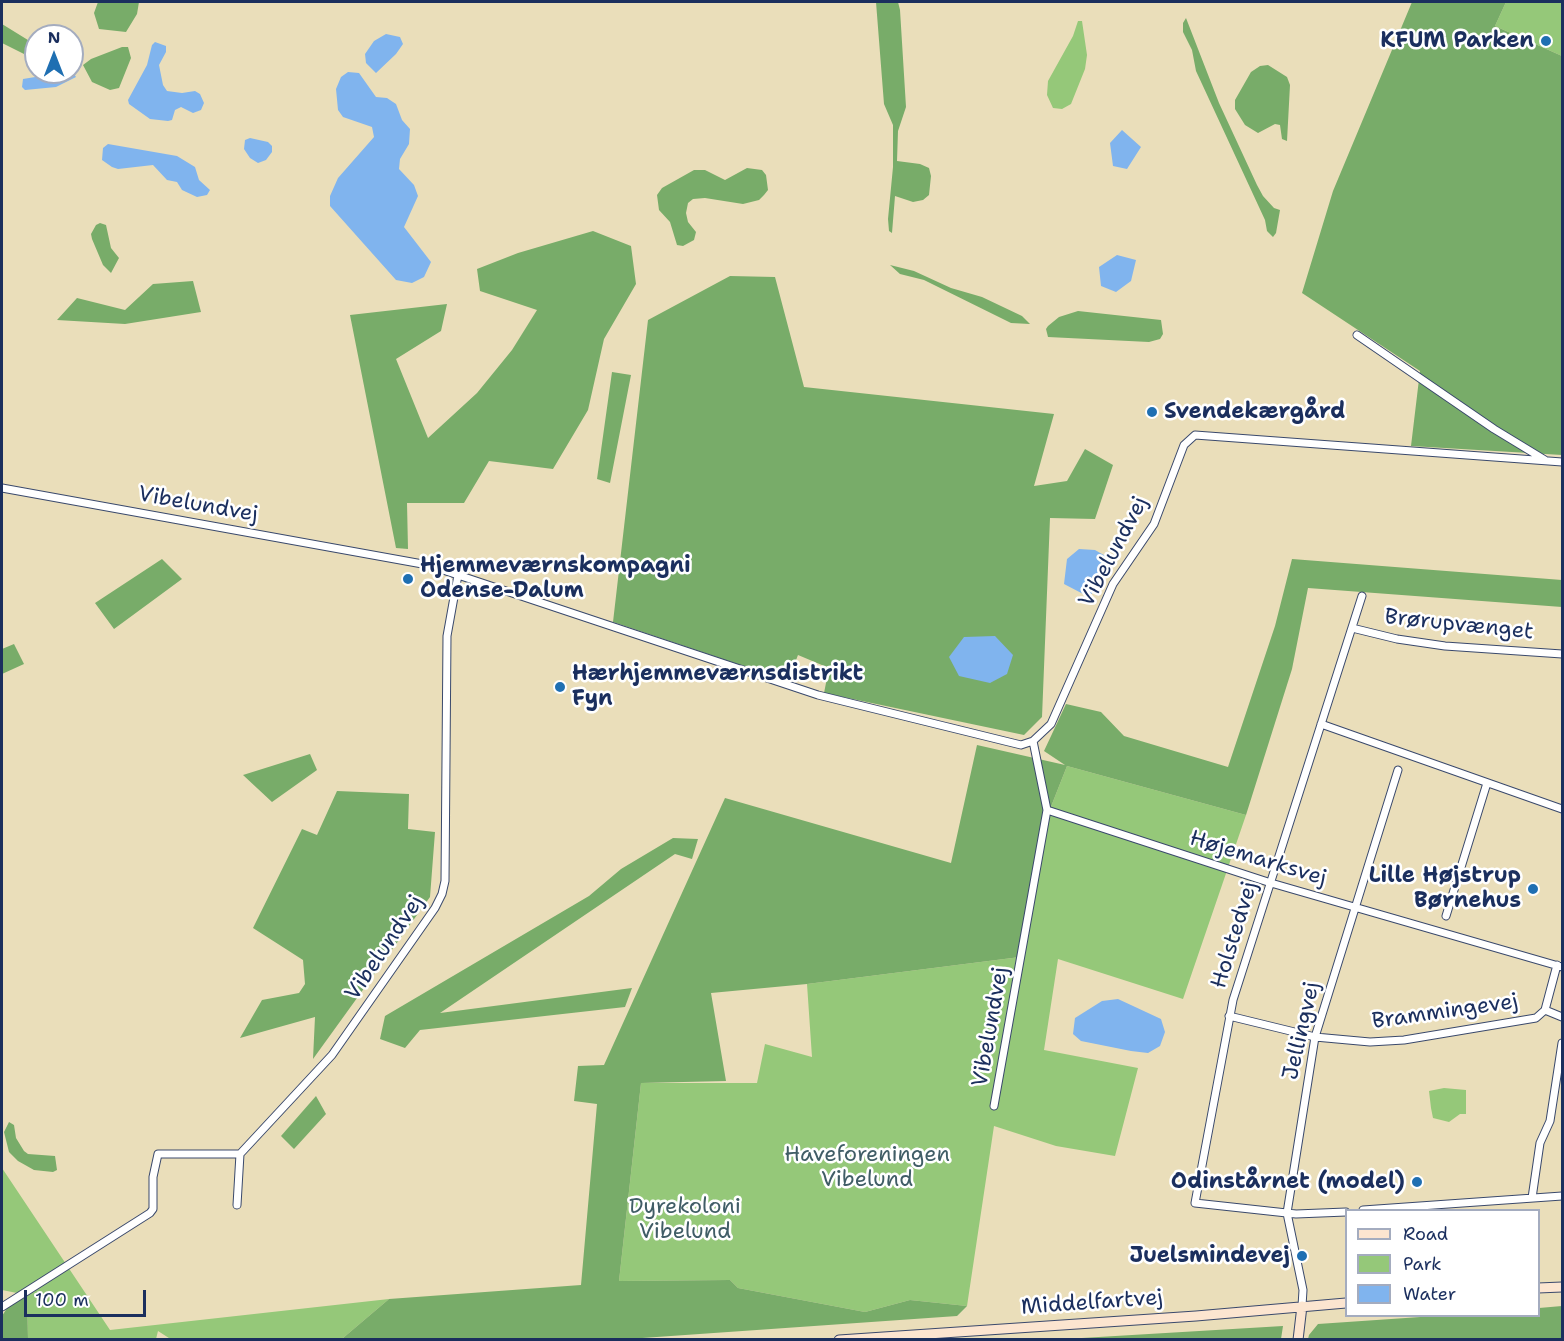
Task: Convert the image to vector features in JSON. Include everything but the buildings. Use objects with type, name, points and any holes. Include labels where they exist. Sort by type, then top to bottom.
[{"type":"main road","points":[[1540,1288],[1563,1287]]},
{"type":"main road","name":"Middelfartvej","points":[[839,1340],[1345,1303]]},
{"type":"main road","points":[[1298,1340],[1302,1306]]},
{"type":"street","name":"Vibelundvej","points":[[1357,335],[1494,429],[1548,461]]},
{"type":"street","name":"Vibelundvej","points":[[2,488],[384,556],[458,575],[497,590],[816,694],[1021,745],[1033,741],[1052,724],[1113,584],[1154,524],[1184,445],[1194,435],[1563,462]]},
{"type":"street","name":"Vibelundvej","points":[[240,1154],[332,1055],[435,908],[442,894],[445,881],[447,636],[458,575]]},
{"type":"street","name":"Holstedvej","points":[[1287,1213],[1194,1203],[1230,1016],[1362,596]]},
{"type":"street","name":"Brørupvænget","points":[[1352,628],[1397,639],[1444,645],[1563,654]]},
{"type":"street","points":[[1321,724],[1563,808]]},
{"type":"street","name":"Vibelundvej","points":[[994,1106],[1047,810],[1033,741]]},
{"type":"street","name":"Jellingvej","points":[[1302,1306],[1303,1290],[1287,1213],[1315,1037],[1398,770]]},
{"type":"street","points":[[1446,916],[1488,783]]},
{"type":"street","name":"Højemarksvej","points":[[1047,810],[1270,883],[1560,966]]},
{"type":"street","name":"Brammingevej","points":[[1230,1016],[1315,1037],[1370,1042],[1404,1040],[1536,1018],[1545,1010],[1560,966]]},
{"type":"street","points":[[1545,1010],[1563,1017]]},
{"type":"street","points":[[1532,1198],[1540,1143],[1550,1121],[1563,1043]]},
{"type":"street","points":[[2,1307],[150,1213],[153,1209],[153,1177],[158,1155],[240,1154],[237,1205]]},
{"type":"street","points":[[1377,1209],[1563,1196]]},
{"type":"street","points":[[1287,1213],[1345,1212]]},
{"type":"green space","points":[[98,2],[139,2],[137,14],[126,32],[99,29],[94,13]]},
{"type":"green space","points":[[876,2],[898,2],[900,10],[906,107],[898,131],[897,161],[920,164],[929,168],[931,176],[929,195],[923,200],[913,202],[895,196],[892,233],[889,231],[888,219],[893,167],[893,125],[884,104]]},
{"type":"green space","points":[[1412,2],[1506,2],[1495,26],[1562,56],[1562,455],[1411,446],[1420,371],[1302,293],[1333,191]]},
{"type":"green space","name":"KFUM Parken","points":[[1506,2],[1562,2],[1562,56],[1495,26]]},
{"type":"green space","points":[[1186,18],[1219,103],[1257,185],[1274,208],[1280,210],[1276,233],[1273,237],[1267,231],[1265,220],[1196,71],[1192,50],[1183,32],[1183,23]]},
{"type":"green space","points":[[1078,21],[1082,21],[1087,55],[1085,69],[1071,104],[1062,109],[1053,108],[1047,95],[1048,81],[1073,36]]},
{"type":"green space","points":[[2,24],[24,38],[24,54],[2,43]]},
{"type":"green space","points":[[122,47],[128,47],[131,58],[119,88],[110,90],[92,82],[84,67],[91,59]]},
{"type":"green space","points":[[1268,65],[1287,77],[1290,85],[1287,141],[1282,139],[1280,125],[1275,124],[1258,133],[1245,125],[1235,109],[1235,100],[1251,72],[1260,66]]},
{"type":"green space","points":[[747,168],[762,170],[766,175],[768,190],[764,195],[759,200],[743,204],[705,198],[693,199],[688,203],[686,213],[688,222],[696,232],[694,240],[683,246],[677,245],[670,222],[659,210],[657,195],[662,188],[694,170],[705,170],[725,180]]},
{"type":"green space","points":[[100,223],[106,225],[111,248],[119,258],[111,273],[103,265],[92,239],[91,234],[96,225]]},
{"type":"green space","points":[[593,231],[631,246],[636,284],[604,339],[588,410],[553,469],[489,461],[464,503],[407,503],[408,549],[396,548],[350,315],[447,304],[441,331],[396,359],[428,438],[477,393],[512,350],[537,310],[480,291],[477,269],[518,253]]},
{"type":"green space","points":[[890,265],[914,271],[951,288],[982,297],[1022,316],[1030,324],[1011,323],[924,280],[900,274]]},
{"type":"green space","points":[[730,276],[775,277],[804,387],[1054,414],[1034,486],[1067,481],[1085,449],[1113,465],[1095,519],[1050,518],[1042,717],[1024,735],[824,693],[829,668],[798,655],[788,681],[613,622],[648,320]]},
{"type":"green space","points":[[193,281],[201,312],[125,324],[57,320],[77,298],[125,310],[153,284]]},
{"type":"green space","points":[[1078,311],[1161,320],[1163,334],[1160,339],[1149,342],[1048,337],[1046,329],[1048,326],[1059,317]]},
{"type":"green space","points":[[612,372],[631,375],[610,483],[597,479]]},
{"type":"green space","points":[[162,559],[182,579],[114,629],[95,603]]},
{"type":"green space","points":[[1292,559],[1562,580],[1562,607],[1308,588],[1292,669],[1246,815],[1067,766],[1043,827],[1020,957],[807,984],[711,993],[726,1081],[641,1083],[619,1281],[730,1280],[738,1288],[865,1312],[910,1300],[967,1306],[957,1316],[628,1339],[320,1340],[343,1338],[389,1299],[581,1285],[597,1104],[574,1101],[578,1066],[604,1065],[725,798],[951,863],[977,745],[1065,765],[1044,751],[1066,704],[1101,712],[1124,736],[1228,767],[1275,626]]},
{"type":"green space","points":[[14,644],[24,664],[2,674],[2,649]]},
{"type":"green space","points":[[310,754],[317,770],[272,802],[243,775]]},
{"type":"green space","name":"Haveforeningen Vibelund","points":[[1067,766],[1246,815],[1183,999],[1058,959],[1044,1050],[1138,1068],[1115,1156],[1056,1146],[994,1126],[967,1306],[910,1300],[865,1312],[738,1288],[730,1280],[619,1281],[641,1083],[757,1083],[765,1044],[812,1057],[807,984],[1020,957],[1043,827]]},
{"type":"green space","points":[[337,791],[409,794],[408,829],[435,832],[430,897],[313,1059],[315,1017],[240,1038],[262,1000],[299,993],[305,984],[303,960],[253,928],[302,829],[317,835]]},
{"type":"green space","points":[[673,838],[698,839],[692,859],[675,854],[440,1013],[632,988],[625,1007],[420,1030],[405,1048],[380,1039],[385,1016],[589,896],[621,869]]},
{"type":"green space","points":[[1444,1088],[1466,1090],[1466,1114],[1460,1114],[1449,1122],[1433,1118],[1431,1108],[1429,1091]]},
{"type":"green space","points":[[316,1096],[326,1114],[294,1149],[281,1136]]},
{"type":"green space","points":[[9,1122],[14,1125],[16,1138],[24,1151],[28,1154],[55,1156],[57,1170],[53,1172],[34,1170],[18,1161],[9,1152],[4,1132]]},
{"type":"green space","points":[[2,1168],[110,1330],[389,1299],[343,1338],[172,1340],[158,1331],[156,1339],[28,1339],[27,1295],[2,1290]]},
{"type":"green space","points":[[27,1295],[28,1339],[2,1340],[2,1316],[9,1305]]},
{"type":"green space","points":[[1562,1306],[1562,1339],[1308,1339],[1318,1324],[1420,1317],[1540,1317],[1540,1308]]},
{"type":"green space","points":[[1283,1326],[1281,1339],[1065,1339]]},
{"type":"water","points":[[386,34],[400,37],[403,44],[376,73],[366,63],[365,54],[374,41]]},
{"type":"water","points":[[155,42],[166,46],[166,52],[159,65],[163,85],[167,91],[182,93],[195,91],[200,94],[204,103],[201,110],[193,113],[181,107],[175,110],[172,120],[168,121],[150,119],[129,104],[128,100],[147,65],[152,45]]},
{"type":"water","points":[[348,72],[359,73],[376,97],[387,98],[396,104],[402,120],[410,129],[409,144],[400,159],[399,169],[414,185],[418,196],[404,227],[431,262],[424,277],[412,283],[396,280],[330,206],[330,196],[338,178],[374,137],[372,127],[343,117],[338,110],[336,89],[341,77]]},
{"type":"water","points":[[23,79],[24,84],[62,84],[56,87],[25,90],[22,87]]},
{"type":"water","points":[[1122,130],[1141,147],[1127,169],[1113,166],[1110,143]]},
{"type":"water","points":[[250,138],[268,142],[272,146],[272,152],[266,160],[258,163],[250,158],[244,149],[245,140]]},
{"type":"water","points":[[108,144],[177,156],[195,167],[199,180],[210,190],[207,195],[197,197],[182,190],[177,182],[167,180],[153,165],[118,169],[112,167],[102,160],[103,148]]},
{"type":"water","points":[[1117,255],[1136,260],[1131,281],[1116,292],[1101,286],[1099,267]]},
{"type":"water","points":[[1079,549],[1095,550],[1109,558],[1104,578],[1089,597],[1064,584],[1067,559]]},
{"type":"water","points":[[995,636],[1013,655],[1007,674],[990,683],[959,676],[949,657],[964,637]]},
{"type":"water","points":[[1118,999],[1161,1019],[1165,1032],[1160,1046],[1148,1053],[1131,1051],[1081,1041],[1073,1034],[1075,1018],[1102,1001]]},
{"type":"place","name":"KFUM Parken","points":[[1546,41]]},
{"type":"place","name":"Svendekærgård","points":[[1152,412]]},
{"type":"place","name":"Hjemmeværnskompagni Odense-Dalum","points":[[408,579]]},
{"type":"place","name":"Hærhjemmeværnsdistrikt Fyn","points":[[560,687]]},
{"type":"place","name":"Lille Højstrup Børnehus","points":[[1533,889]]},
{"type":"place","name":"Odinstårnet (model)","points":[[1417,1182]]},
{"type":"place","name":"Juelsmindevej","points":[[1302,1256]]},
{"type":"park label","name":"Dyrekoloni Vibelund","points":[[685,1220]]}]
